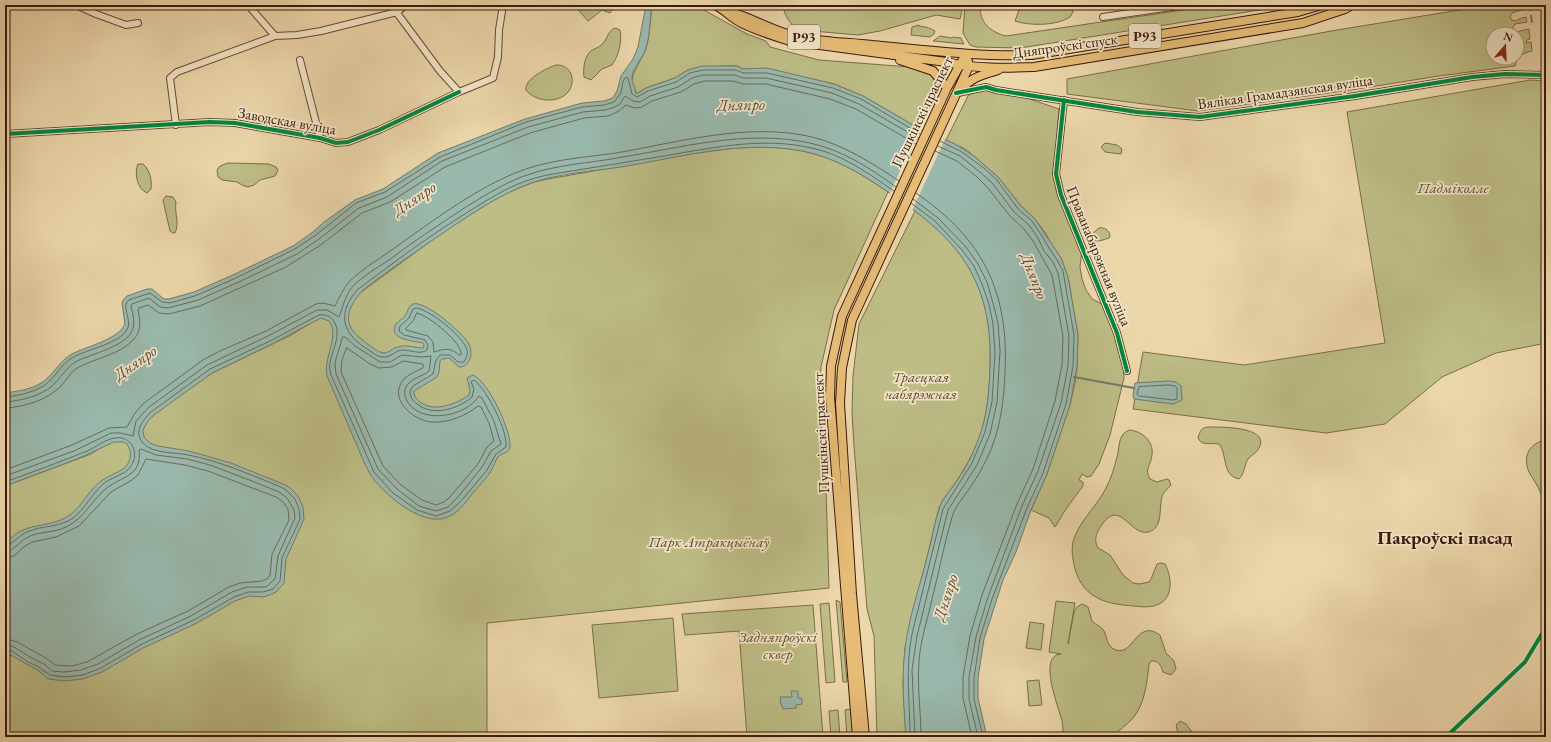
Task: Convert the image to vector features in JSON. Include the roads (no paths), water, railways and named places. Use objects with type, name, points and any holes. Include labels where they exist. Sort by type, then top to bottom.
[{"type":"main road","name":"Р93","points":[[715,5],[791,35],[966,54]]},
{"type":"main road","name":"Дняпроўскі спуск","points":[[966,54],[1003,56],[1032,54],[1298,12],[1322,5]]},
{"type":"main road","name":"Дняпроўскі спуск","points":[[969,66],[1003,68],[1034,67],[1303,23],[1356,5]]},
{"type":"main road","name":"Р93","points":[[725,10],[736,20],[771,35],[790,41],[969,66]]},
{"type":"main road","points":[[862,51],[898,59],[927,68],[933,71],[947,88]]},
{"type":"main road","name":"Пушкінскі праспект","points":[[857,737],[830,397],[831,366],[842,316],[947,88],[966,54]]},
{"type":"main road","name":"Пушкінскі праспект","points":[[865,737],[852,594],[840,403],[842,368],[852,320],[969,66],[966,54]]},
{"type":"main road","name":"Пушкінскі праспект","points":[[956,93],[979,75],[1003,68]]},
{"type":"street","points":[[76,5],[96,14],[126,24],[138,23]]},
{"type":"street","points":[[248,5],[275,36]]},
{"type":"street","points":[[391,5],[440,70],[459,92]]},
{"type":"street","points":[[176,124],[170,78],[177,72],[275,36],[296,35],[321,31],[397,12],[406,5]]},
{"type":"street","name":"Заводская вуліца","points":[[5,134],[210,122],[235,123],[320,138],[336,143],[348,142],[379,130],[459,92],[493,78],[498,57],[499,30],[503,5]]},
{"type":"street","points":[[1103,17],[1185,5]]},
{"type":"street","points":[[300,60],[320,138]]},
{"type":"street","points":[[986,87],[985,80],[988,73]]},
{"type":"street","name":"Вялікая Грамадзянская вуліца","points":[[956,93],[986,87],[996,90],[1137,112],[1200,117],[1355,96],[1472,77],[1505,74],[1546,75]]},
{"type":"street","name":"Праванабярэжная вуліца","points":[[1064,100],[1056,174],[1058,184],[1061,195],[1117,333],[1127,371]]},
{"type":"street","points":[[5,257],[6,278]]},
{"type":"water","name":"Дняпро","points":[[646,5],[652,5],[650,27],[646,48],[632,76],[636,94],[646,88],[675,78],[688,70],[702,66],[737,66],[743,69],[767,68],[834,84],[863,96],[918,128],[955,144],[974,156],[999,178],[1021,206],[1035,219],[1061,258],[1068,277],[1078,335],[1077,367],[1070,405],[1047,474],[1031,510],[1016,552],[1003,580],[984,639],[978,678],[978,698],[987,737],[906,737],[903,688],[903,669],[907,633],[938,512],[943,500],[961,475],[972,455],[980,436],[985,417],[990,378],[990,341],[987,316],[981,294],[972,274],[960,255],[945,237],[927,220],[878,185],[864,176],[821,156],[789,149],[768,147],[726,149],[705,152],[621,167],[564,175],[531,183],[501,196],[473,213],[360,293],[352,305],[348,319],[352,330],[356,335],[379,352],[385,353],[401,346],[423,348],[423,343],[398,337],[394,329],[396,324],[404,317],[413,304],[419,304],[426,307],[443,318],[452,325],[469,344],[471,355],[467,364],[459,367],[449,358],[442,359],[440,361],[437,377],[414,391],[416,399],[432,407],[452,404],[469,395],[470,390],[467,378],[473,375],[479,379],[492,396],[503,418],[507,429],[510,449],[498,457],[487,477],[464,505],[453,514],[445,518],[435,519],[414,513],[383,490],[370,474],[327,376],[327,362],[333,334],[329,321],[321,318],[212,373],[154,415],[148,421],[143,430],[144,437],[150,443],[158,446],[189,451],[231,463],[283,484],[289,487],[298,496],[303,507],[304,519],[286,559],[284,583],[276,592],[263,597],[249,596],[235,601],[195,624],[143,648],[102,672],[83,679],[64,681],[48,679],[39,671],[5,652],[5,545],[12,537],[27,528],[62,520],[70,515],[97,485],[104,479],[119,472],[127,465],[130,460],[130,454],[127,444],[123,442],[114,442],[77,459],[5,486],[5,393],[23,390],[37,385],[45,380],[67,357],[102,342],[116,334],[125,324],[122,303],[127,296],[147,289],[152,289],[164,299],[194,292],[293,246],[355,200],[383,189],[438,153],[525,119],[582,103],[604,101],[613,98],[617,91],[621,76],[633,59],[638,47]]},
{"type":"water","points":[[1176,382],[1181,386],[1182,400],[1173,404],[1134,399],[1133,395],[1135,383]]},
{"type":"water","points":[[791,691],[798,691],[798,698],[802,698],[802,704],[796,705],[796,708],[783,709],[780,697],[792,697]]},
{"type":"waterway","points":[[1529,5],[1530,10]]},
{"type":"waterway","points":[[1531,16],[1532,22]]},
{"type":"waterway","points":[[1074,377],[1134,388]]},
{"type":"district","name":"Пакроўскі пасад","points":[[1445,537]]},
{"type":"park label","name":"Падміколле","points":[[1453,188]]},
{"type":"park label","name":"Траецкая набярэжная","points":[[921,386]]},
{"type":"park label","name":"Парк Атракцыёнаў","points":[[709,542]]},
{"type":"park label","name":"Задняпроўскі сквер","points":[[778,646]]}]
